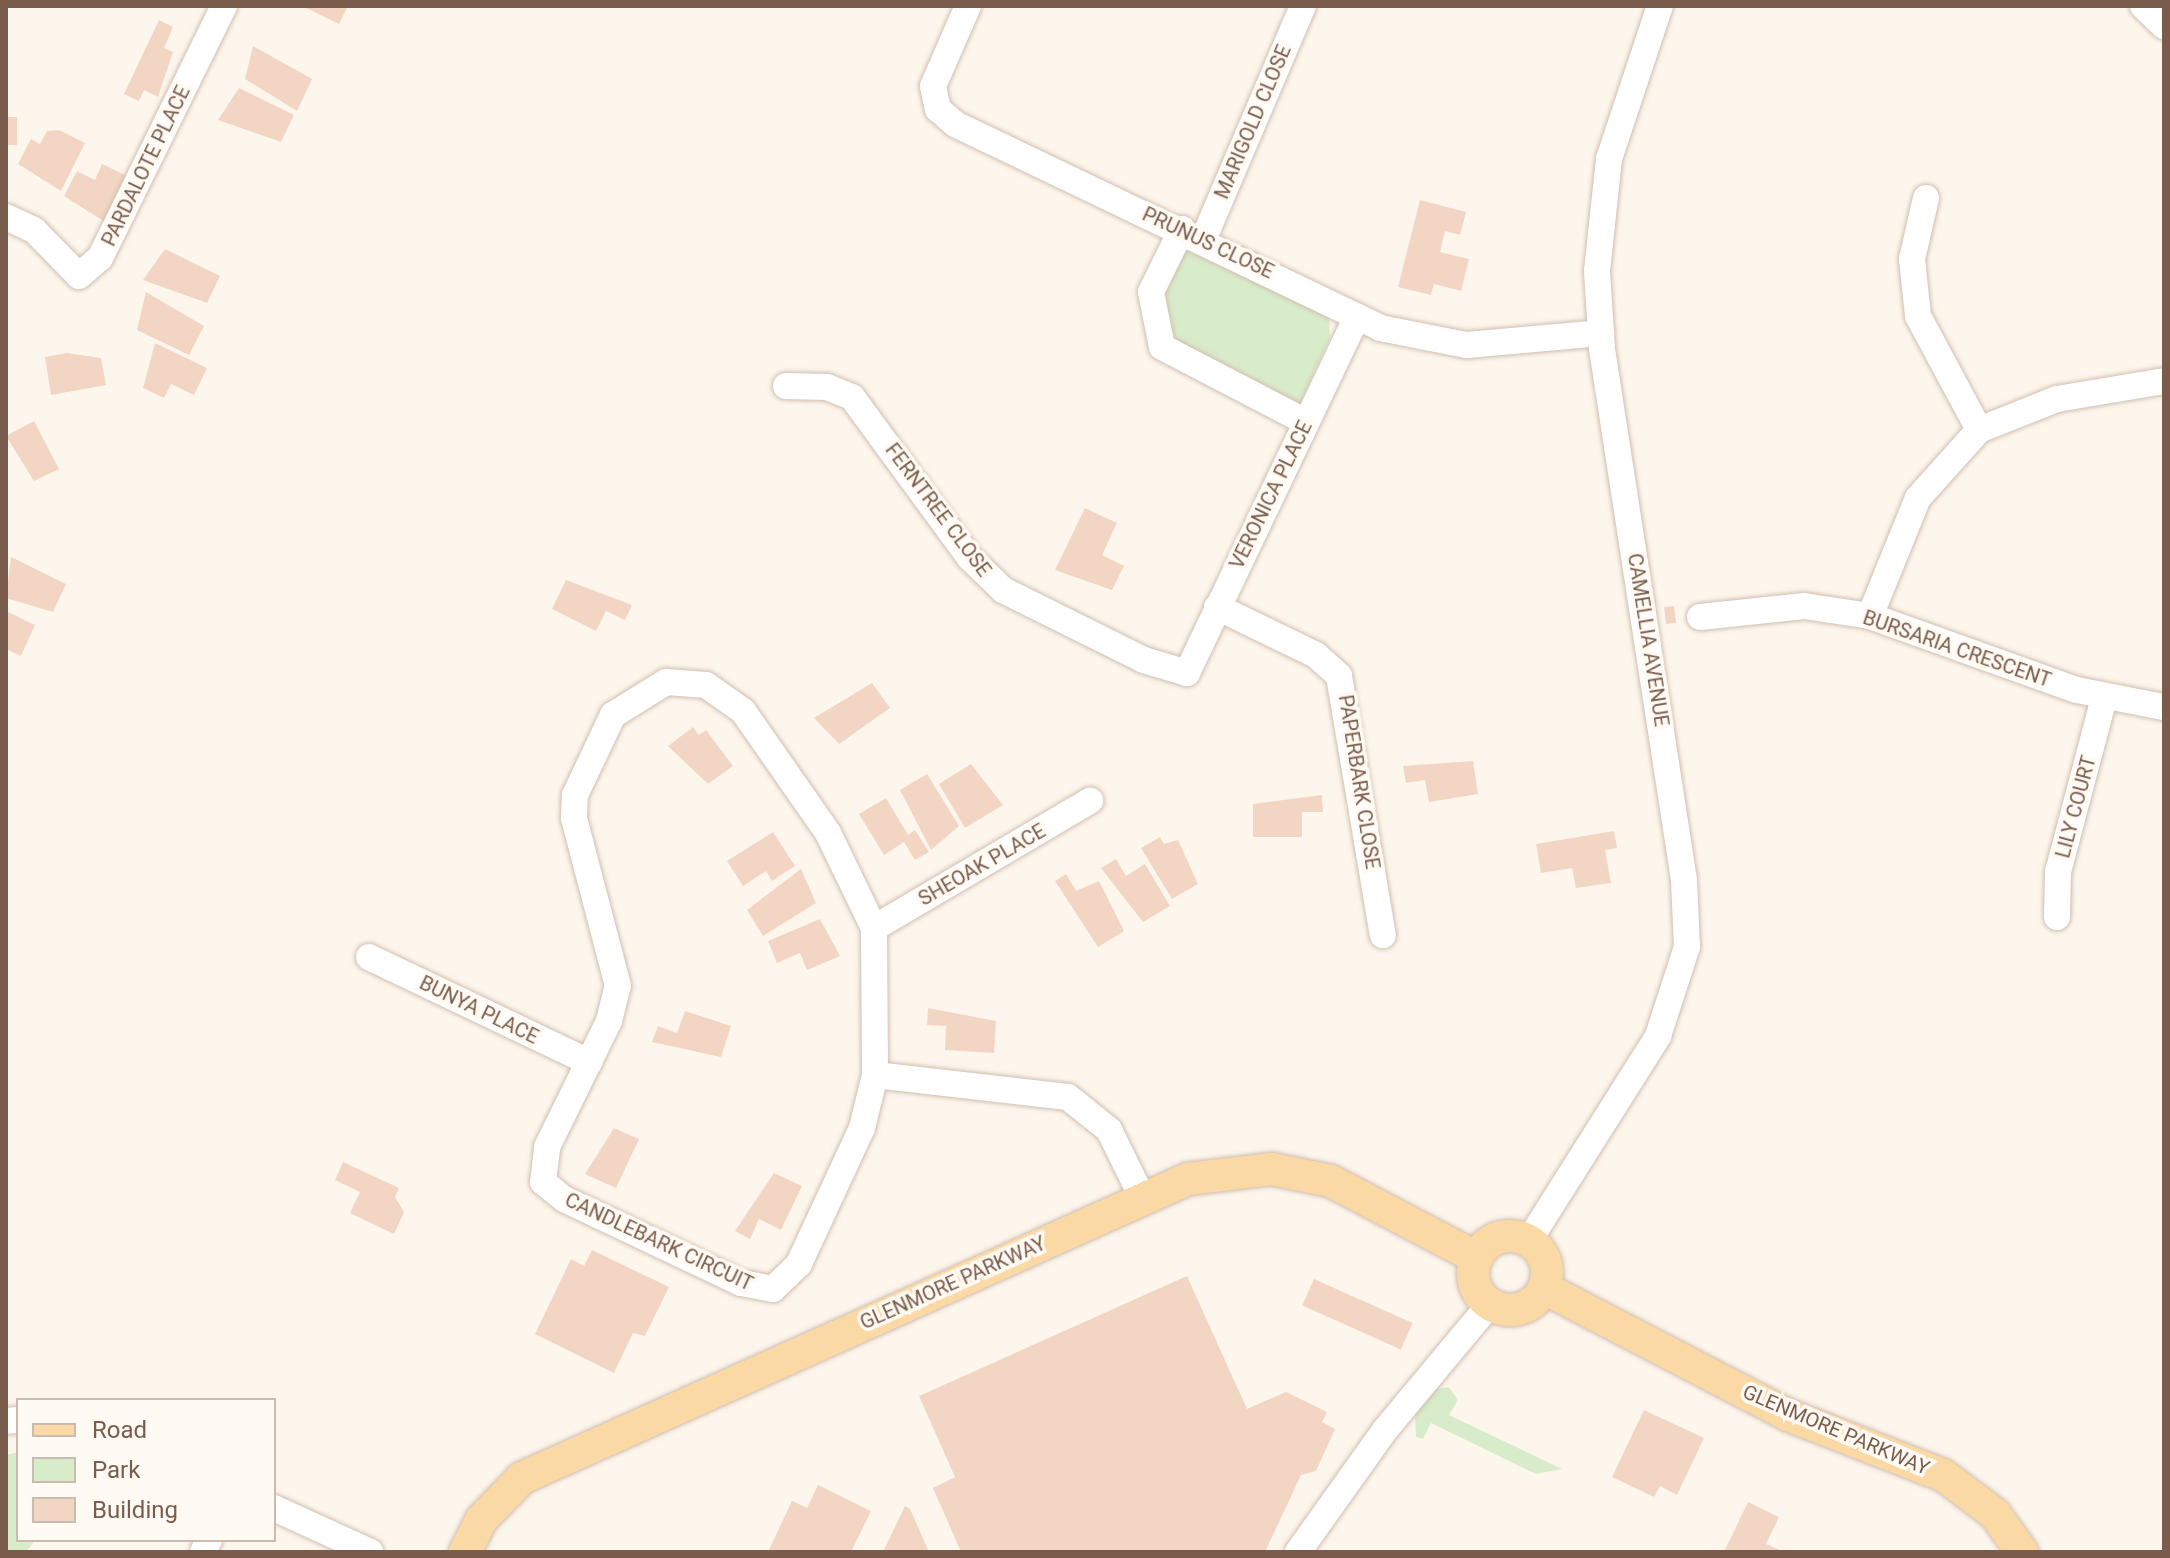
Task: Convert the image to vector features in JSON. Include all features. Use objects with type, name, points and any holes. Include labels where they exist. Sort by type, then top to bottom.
[{"type":"main road","name":"GLENMORE PARKWAY","points":[[465,1552],[481,1520],[522,1478],[1142,1197],[1205,1174],[1293,1172],[1361,1192],[1477,1258]]},
{"type":"main road","points":[[1494,1240],[1528,1242],[1546,1265],[1544,1288],[1526,1307],[1490,1304],[1476,1289],[1477,1258],[1494,1240]]},
{"type":"main road","name":"GLENMORE PARKWAY","points":[[1544,1288],[1788,1415],[1943,1475],[1995,1514],[2022,1552]]},
{"type":"street","name":"PARDALOTE PLACE","points":[[6,217],[34,230],[79,276],[100,258],[224,6]]},
{"type":"street","name":"PRUNUS CLOSE","points":[[968,6],[934,78],[944,116],[1193,234],[1357,317],[1448,345],[1601,333]]},
{"type":"street","name":"MARIGOLD CLOSE","points":[[1303,6],[1193,234],[1151,292],[1162,347],[1306,422]]},
{"type":"street","name":"CAMELLIA AVENUE","points":[[1528,1242],[1658,1036],[1687,947],[1682,865],[1601,333],[1603,189],[1630,84],[1660,6]]},
{"type":"street","points":[[2143,6],[2164,26]]},
{"type":"street","points":[[1926,198],[1912,259],[1918,316],[1979,430]]},
{"type":"street","name":"VERONICA PLACE","points":[[1187,673],[1357,317]]},
{"type":"street","points":[[1870,616],[1918,498],[1979,430],[2057,399],[2164,381]]},
{"type":"street","name":"FERNTREE CLOSE","points":[[786,386],[827,387],[852,397],[970,558],[1003,590],[1144,660],[1187,673]]},
{"type":"street","name":"BURSARIA CRESCENT","points":[[1700,617],[1775,606],[1870,616],[2104,698],[2164,707]]},
{"type":"street","name":"PAPERBARK CLOSE","points":[[1217,607],[1316,655],[1339,676],[1383,935]]},
{"type":"street","name":"CANDLEBARK CIRCUIT","points":[[695,682],[743,711],[828,833],[874,928],[875,1075],[854,1149],[799,1264],[785,1283],[761,1289],[550,1190],[543,1160],[589,1062],[618,986],[574,818],[575,795],[613,715],[650,686],[695,682]]},
{"type":"street","name":"LILY COURT","points":[[2057,917],[2058,872],[2104,698]]},
{"type":"street","name":"SHEOAK PLACE","points":[[874,928],[1090,801]]},
{"type":"street","name":"BUNYA PLACE","points":[[369,957],[589,1062]]},
{"type":"street","points":[[875,1075],[1068,1097],[1109,1130],[1142,1197]]},
{"type":"street","points":[[1298,1552],[1375,1442],[1490,1304]]},
{"type":"street","points":[[276,1509],[370,1552]]},
{"type":"green space","points":[[1186,241],[1329,317],[1330,338],[1298,408],[1174,345],[1158,309]]},
{"type":"green space","points":[[1449,1387],[1458,1400],[1449,1415],[1562,1469],[1536,1474],[1431,1423],[1423,1439],[1416,1437],[1415,1414],[1436,1389]]},
{"type":"green space","points":[[16,1452],[16,1542],[34,1542],[26,1552],[6,1552],[6,1455]]},
{"type":"building","points":[[302,6],[348,6],[339,24]]},
{"type":"building","points":[[159,20],[173,27],[164,48],[173,52],[158,97],[144,90],[139,101],[124,94]]},
{"type":"building","points":[[253,46],[312,79],[297,111],[245,79]]},
{"type":"building","points":[[239,88],[294,115],[281,142],[218,120]]},
{"type":"building","points":[[6,117],[17,117],[17,145],[6,145]]},
{"type":"building","points":[[59,130],[85,143],[61,191],[18,164],[31,139],[40,144],[47,131]]},
{"type":"building","points":[[102,164],[127,176],[105,222],[64,196],[77,171],[95,180]]},
{"type":"building","points":[[1420,200],[1466,212],[1460,235],[1445,231],[1440,252],[1469,259],[1461,291],[1434,284],[1431,295],[1398,287]]},
{"type":"building","points":[[165,249],[220,276],[207,303],[143,280]]},
{"type":"building","points":[[146,292],[204,326],[189,355],[137,330]]},
{"type":"building","points":[[155,343],[207,368],[194,395],[171,384],[164,398],[143,388]]},
{"type":"building","points":[[67,353],[101,358],[106,385],[51,395],[45,357]]},
{"type":"building","points":[[34,421],[59,469],[34,481],[6,436]]},
{"type":"building","points":[[1085,508],[1117,523],[1102,555],[1124,566],[1112,590],[1055,570]]},
{"type":"building","points":[[11,557],[66,584],[53,612],[6,598]]},
{"type":"building","points":[[566,580],[632,605],[625,620],[606,611],[596,631],[552,609]]},
{"type":"building","points":[[1674,606],[1676,623],[1666,624],[1664,607]]},
{"type":"building","points":[[6,611],[35,625],[21,656],[6,649]]},
{"type":"building","points":[[872,683],[890,708],[839,744],[814,718]]},
{"type":"building","points":[[693,727],[699,735],[706,730],[733,766],[708,784],[668,746]]},
{"type":"building","points":[[1473,761],[1478,794],[1429,802],[1425,780],[1406,783],[1403,766]]},
{"type":"building","points":[[971,764],[1003,805],[965,828],[939,784]]},
{"type":"building","points":[[927,774],[959,826],[931,850],[900,790]]},
{"type":"building","points":[[1322,795],[1323,812],[1302,812],[1302,837],[1253,837],[1253,804]]},
{"type":"building","points":[[886,798],[908,835],[915,830],[929,852],[915,860],[904,842],[884,855],[859,814]]},
{"type":"building","points":[[1614,831],[1617,848],[1605,850],[1611,883],[1576,888],[1572,868],[1541,873],[1536,844]]},
{"type":"building","points":[[773,832],[795,866],[772,881],[766,871],[743,886],[727,861]]},
{"type":"building","points":[[1160,837],[1164,844],[1178,840],[1198,884],[1172,899],[1141,848]]},
{"type":"building","points":[[1116,859],[1126,876],[1145,864],[1170,906],[1143,922],[1101,868]]},
{"type":"building","points":[[801,869],[816,903],[763,936],[747,910]]},
{"type":"building","points":[[1066,874],[1076,891],[1099,881],[1124,931],[1098,947],[1055,881]]},
{"type":"building","points":[[820,919],[840,956],[807,970],[800,953],[777,963],[768,941]]},
{"type":"building","points":[[928,1008],[996,1021],[994,1053],[945,1050],[946,1026],[927,1025]]},
{"type":"building","points":[[685,1011],[731,1026],[721,1057],[652,1042],[658,1026],[677,1033]]},
{"type":"building","points":[[614,1128],[639,1139],[616,1188],[585,1174]]},
{"type":"building","points":[[343,1162],[399,1188],[395,1197],[404,1212],[394,1234],[350,1213],[360,1192],[335,1180]]},
{"type":"building","points":[[774,1173],[802,1186],[781,1230],[759,1219],[750,1239],[735,1231]]},
{"type":"building","points":[[592,1250],[669,1287],[645,1336],[633,1333],[614,1373],[535,1334],[571,1259],[584,1266]]},
{"type":"building","points":[[1187,1276],[1247,1409],[1286,1392],[1327,1412],[1322,1422],[1335,1429],[1316,1471],[1301,1475],[1265,1552],[961,1552],[933,1488],[955,1477],[919,1396]]},
{"type":"building","points":[[1314,1279],[1413,1323],[1401,1349],[1302,1305]]},
{"type":"building","points":[[1644,1410],[1704,1438],[1677,1495],[1660,1486],[1654,1497],[1612,1477]]},
{"type":"building","points":[[818,1485],[871,1511],[851,1552],[768,1552],[792,1501],[807,1508]]},
{"type":"building","points":[[1748,1502],[1779,1517],[1766,1544],[1784,1552],[1724,1552]]},
{"type":"building","points":[[905,1506],[910,1509],[929,1552],[883,1552]]}]
